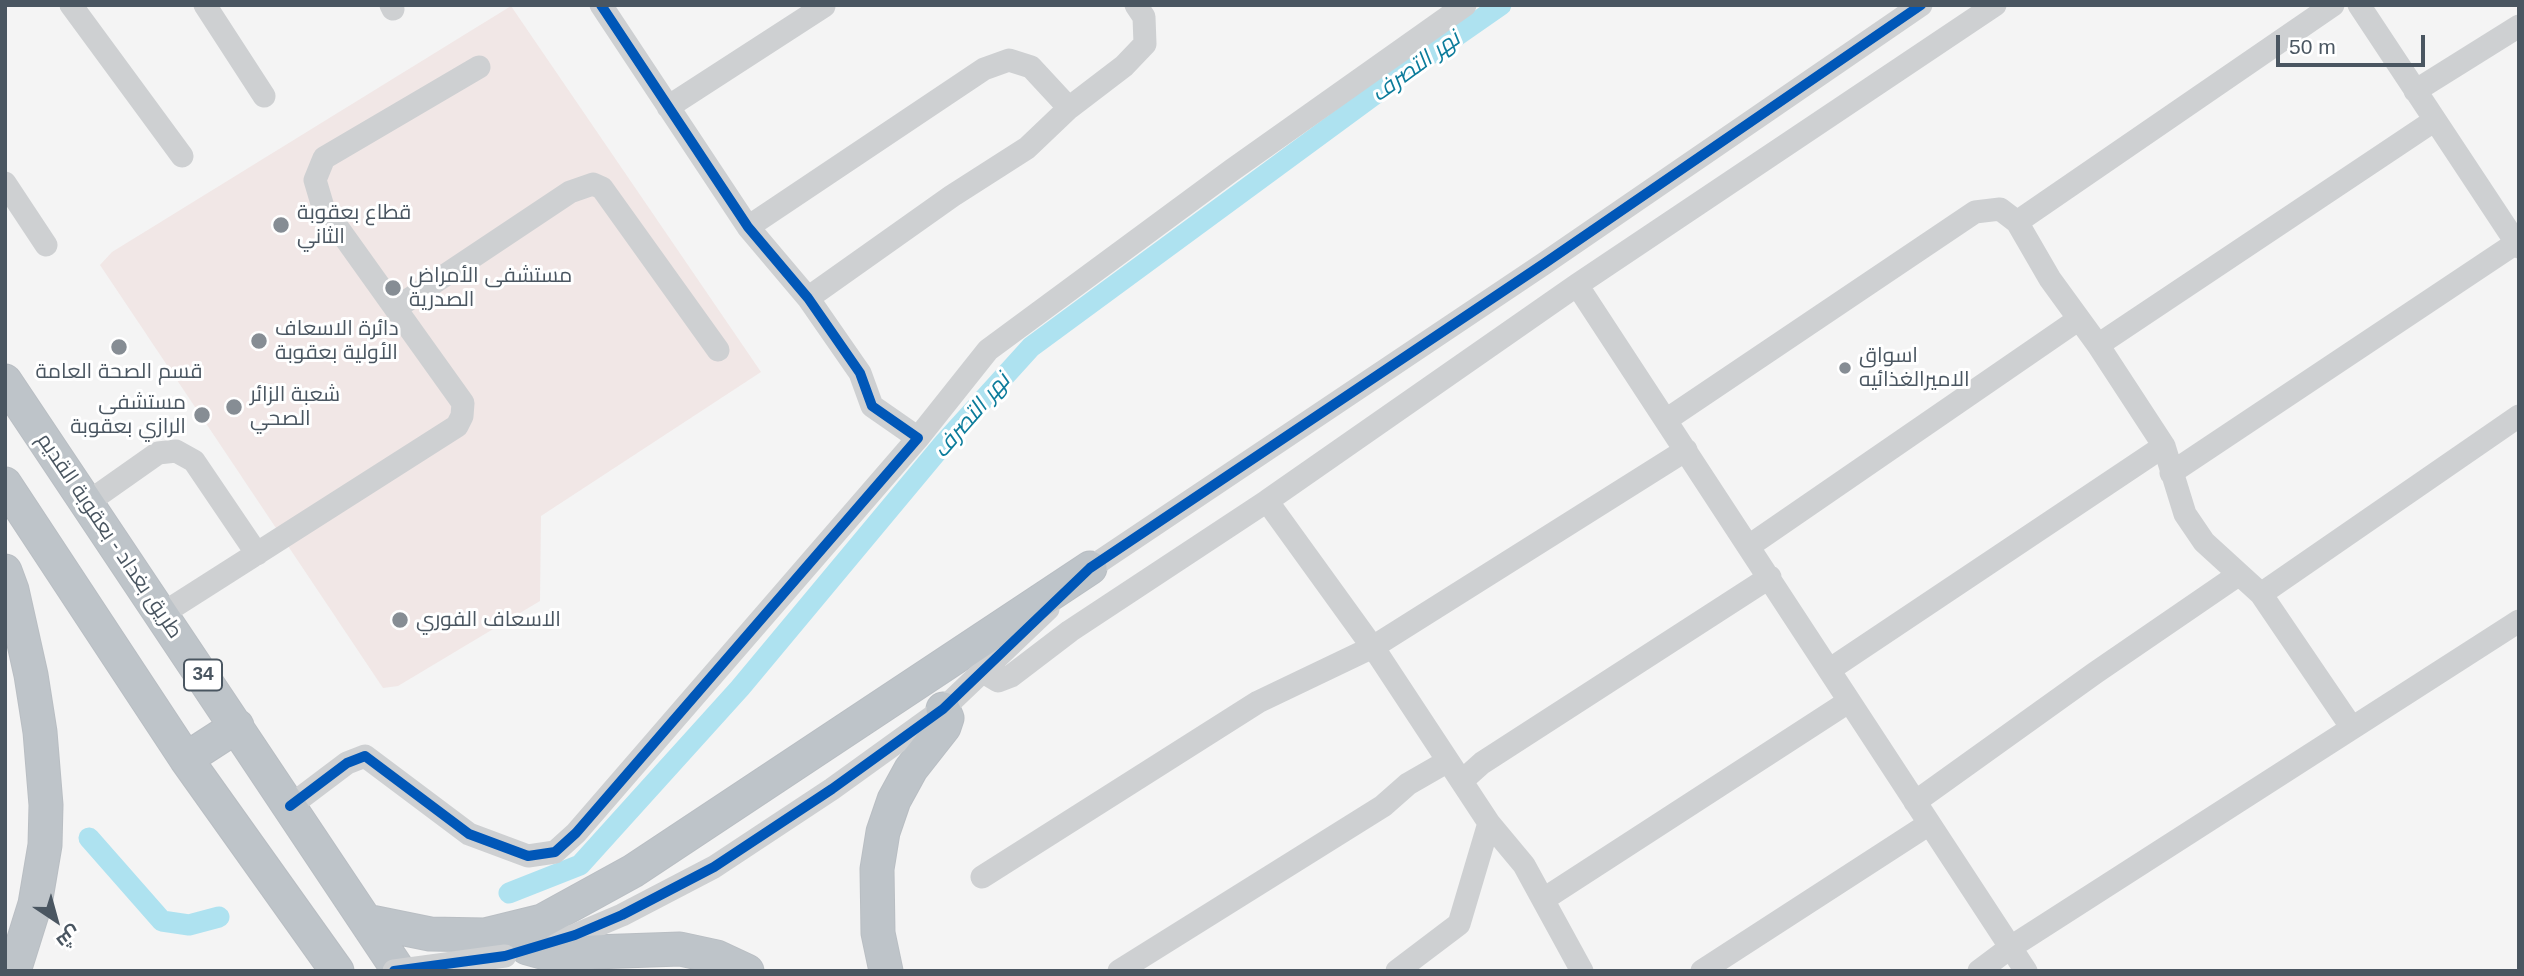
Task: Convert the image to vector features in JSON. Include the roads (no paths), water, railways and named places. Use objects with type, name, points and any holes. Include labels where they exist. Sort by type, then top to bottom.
[{"type":"highway","name":"طريق بغداد - بعقوبة القديم","points":[[5,381],[237,726],[397,971]]},
{"type":"highway","points":[[5,485],[186,759],[337,971]]},
{"type":"highway","points":[[366,921],[430,934],[485,936],[542,921],[633,871],[1090,568]]},
{"type":"highway","points":[[5,571],[12,590],[31,675],[40,732],[46,805],[45,845],[36,904],[14,971]]},
{"type":"highway","points":[[886,971],[878,933],[877,869],[883,832],[894,800],[911,769],[944,727],[947,718],[943,709]]},
{"type":"highway","points":[[186,759],[237,726]]},
{"type":"highway","points":[[516,952],[556,956],[654,948],[680,950],[718,957],[747,971]]},
{"type":"street","points":[[71,5],[182,156]]},
{"type":"street","points":[[205,5],[264,96]]},
{"type":"street","points":[[601,5],[748,228],[808,298],[860,373],[872,406],[918,438]]},
{"type":"street","points":[[808,298],[952,196],[1027,149],[1069,108],[1124,66],[1144,44],[1144,17],[1136,5]]},
{"type":"street","points":[[290,806],[348,763],[365,756],[469,834],[528,856],[555,852],[576,833],[918,438],[988,350],[1232,170],[1465,5]]},
{"type":"street","points":[[397,971],[516,952],[575,935],[622,915],[714,867],[832,789],[943,709],[1090,568],[1557,255],[1921,5]]},
{"type":"street","points":[[982,672],[998,681],[1011,676],[1070,631],[1267,501],[1577,285],[1995,5]]},
{"type":"street","points":[[2017,222],[2333,5]]},
{"type":"street","points":[[2171,473],[2517,245],[2510,212],[2435,120],[2359,5]]},
{"type":"street","points":[[668,107],[824,6]]},
{"type":"street","points":[[2415,91],[2519,26]]},
{"type":"street","points":[[748,228],[984,69],[1009,60],[1031,67],[1069,108]]},
{"type":"street","points":[[162,614],[457,426],[462,416],[463,403],[323,206],[315,180],[324,158],[480,67]]},
{"type":"street","points":[[2098,345],[2435,120]]},
{"type":"street","points":[[5,183],[46,245]]},
{"type":"street","points":[[396,309],[570,192],[593,184],[602,188],[718,350]]},
{"type":"street","points":[[1666,420],[1975,212],[2000,209],[2017,222],[2050,279],[2098,345],[2164,446],[2185,514],[2204,542],[2261,594],[2352,728]]},
{"type":"street","points":[[1577,285],[2026,971]]},
{"type":"street","points":[[1749,546],[2079,319]]},
{"type":"street","points":[[2261,594],[2519,416]]},
{"type":"street","points":[[1829,670],[2164,446]]},
{"type":"street","points":[[87,503],[158,453],[176,450],[194,461],[257,554]]},
{"type":"street","points":[[982,877],[1258,702],[1373,647],[1686,450]]},
{"type":"street","points":[[1267,501],[1373,647],[1489,822],[1524,865],[1582,971]]},
{"type":"street","points":[[1915,802],[2238,575]]},
{"type":"street","points":[[1463,780],[1482,763],[1770,577]]},
{"type":"street","points":[[1979,971],[2011,947],[2519,621]]},
{"type":"street","points":[[1544,899],[1848,702]]},
{"type":"street","points":[[1119,971],[1383,806],[1408,784],[1448,761]]},
{"type":"street","points":[[1397,971],[1459,924],[1489,822]]},
{"type":"street","points":[[1702,971],[1929,824]]},
{"type":"waterway","name":"نهر التصرف","points":[[509,893],[580,865],[740,688],[945,442],[1031,347],[1412,67],[1501,5]]},
{"type":"waterway","name":"نهر التصرف","points":[[89,838],[162,921],[189,925],[219,917]]},
{"type":"place","name":"قطاع بعقوبة الثاني","points":[[281,225]]},
{"type":"place","name":"مستشفى الأمراض الصدرية","points":[[393,288]]},
{"type":"place","name":"دائرة الاسعاف الأولية بعقوبة","points":[[259,341]]},
{"type":"place","name":"قسم الصحة العامة","points":[[119,347]]},
{"type":"place","name":"اسواق الاميرالغذائيه","points":[[1845,368]]},
{"type":"place","name":"شعبة الزائر الصحي","points":[[234,407]]},
{"type":"place","name":"مستشفى الرازي بعقوبة","points":[[202,415]]},
{"type":"place","name":"الاسعاف الفوري","points":[[400,620]]}]
